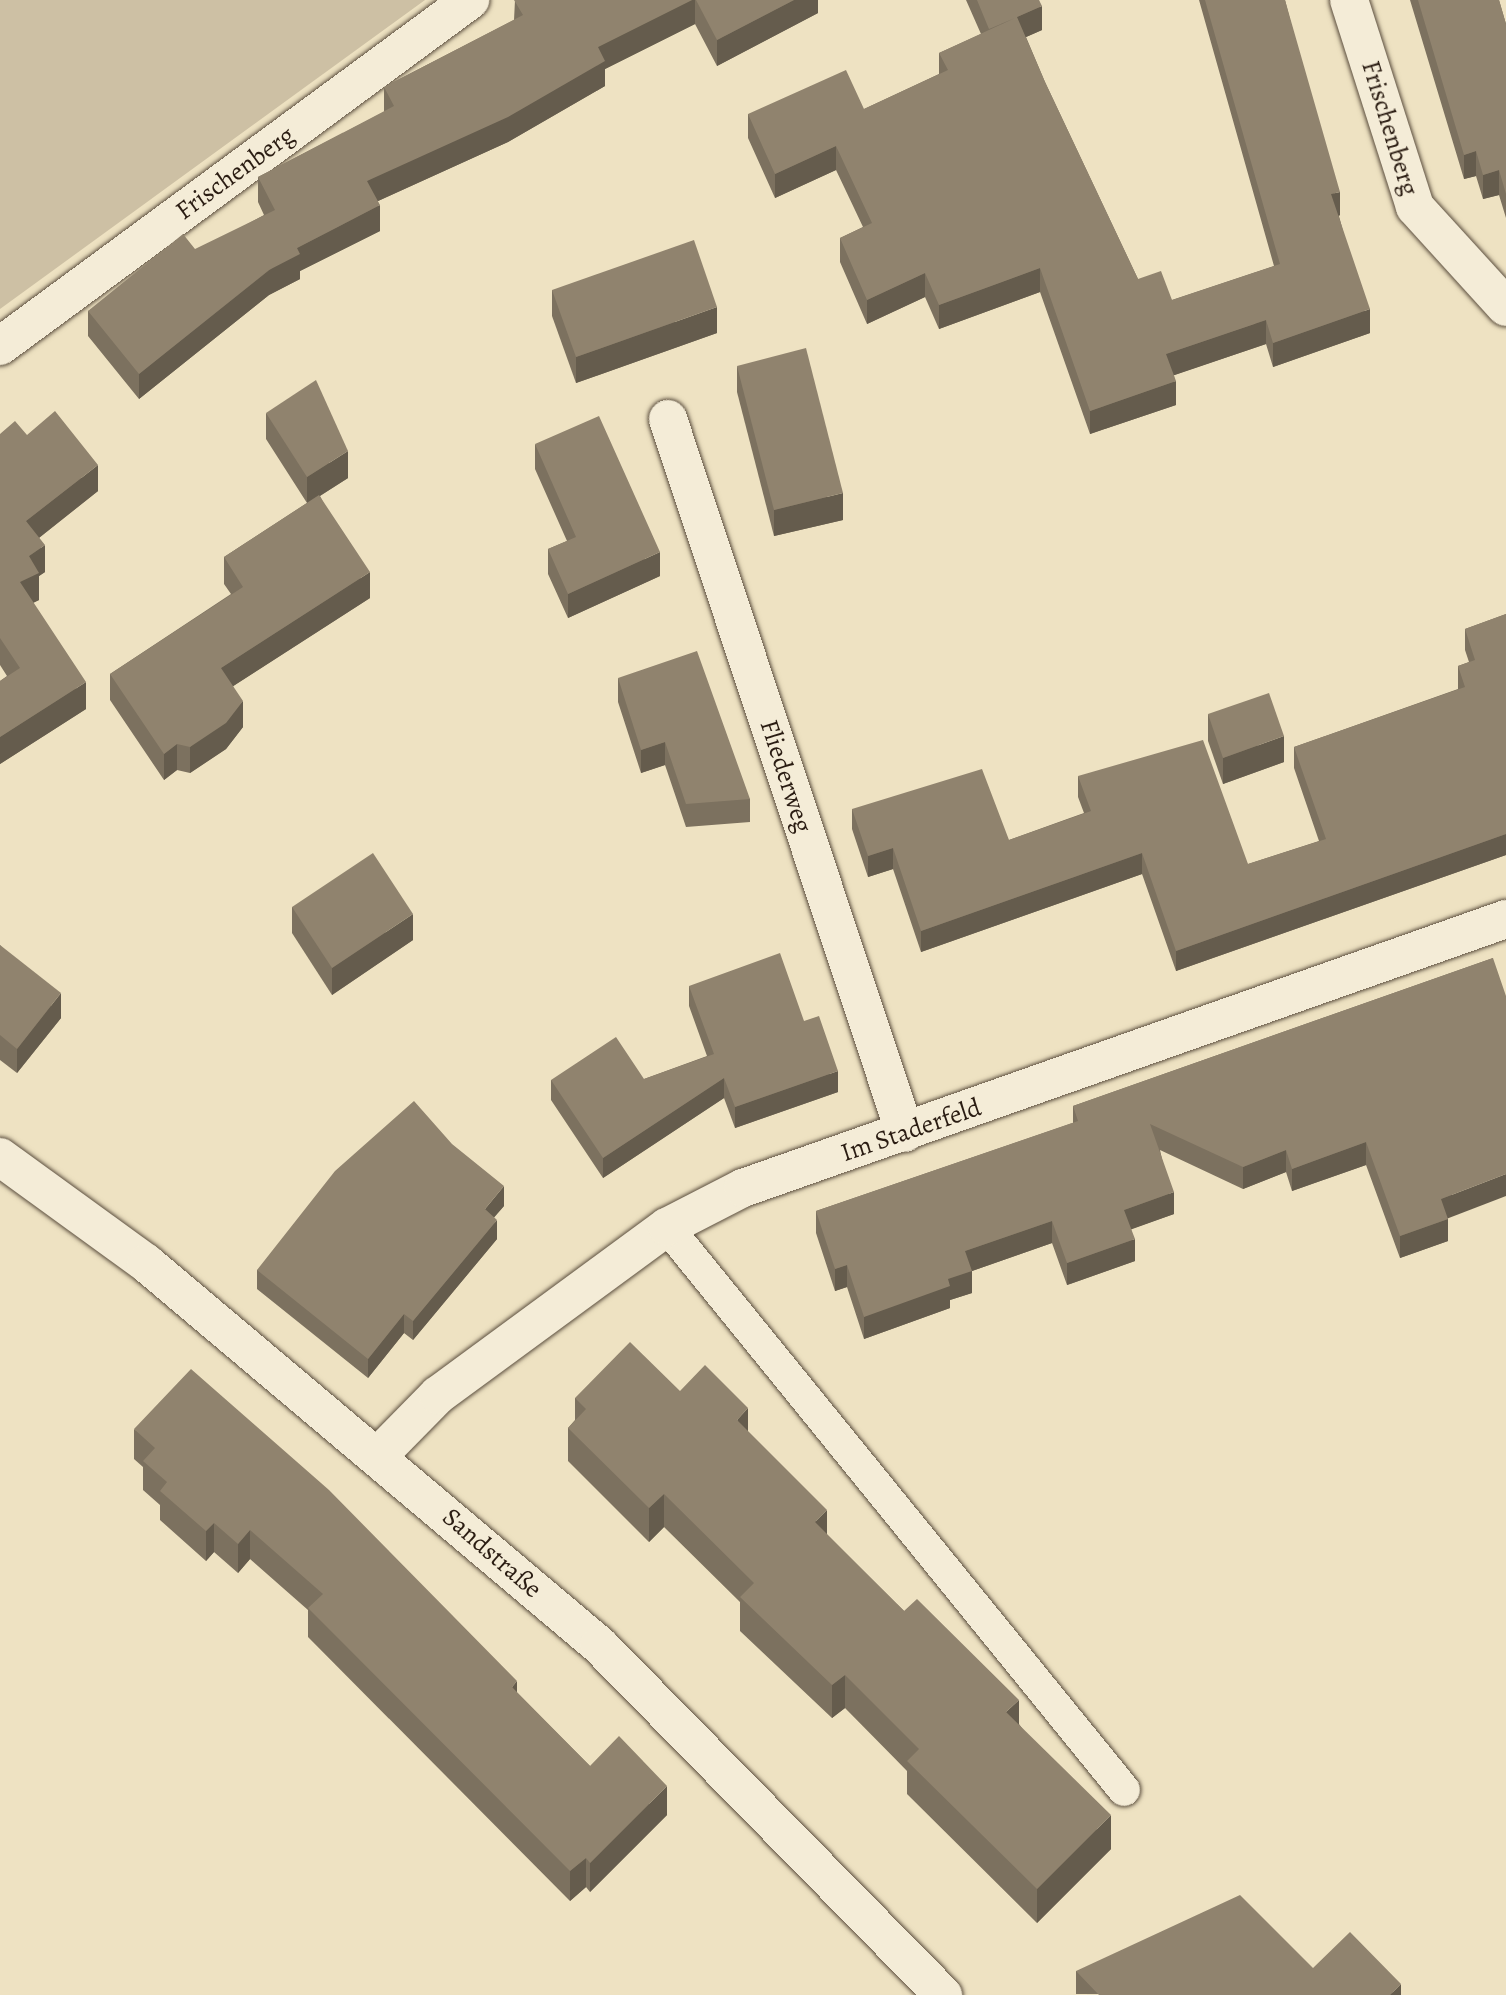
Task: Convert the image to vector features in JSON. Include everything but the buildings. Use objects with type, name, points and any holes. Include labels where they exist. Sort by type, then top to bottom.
[{"type":"street","name":"Frischenberg","points":[[0,346],[470,0]]},
{"type":"street","name":"Frischenberg","points":[[1349,0],[1415,207],[1506,307]]},
{"type":"street","name":"Fliederweg","points":[[668,419],[905,1133]]},
{"type":"street","name":"Im Staderfeld","points":[[379,1455],[438,1395],[667,1227],[743,1188],[1506,919]]},
{"type":"street","name":"Sandstraße","points":[[0,1157],[146,1263],[379,1455],[598,1645],[943,1995]]},
{"type":"lane","points":[[667,1227],[1124,1790]]},
{"type":"shaded area","points":[[0,0],[425,0],[0,309]]}]
